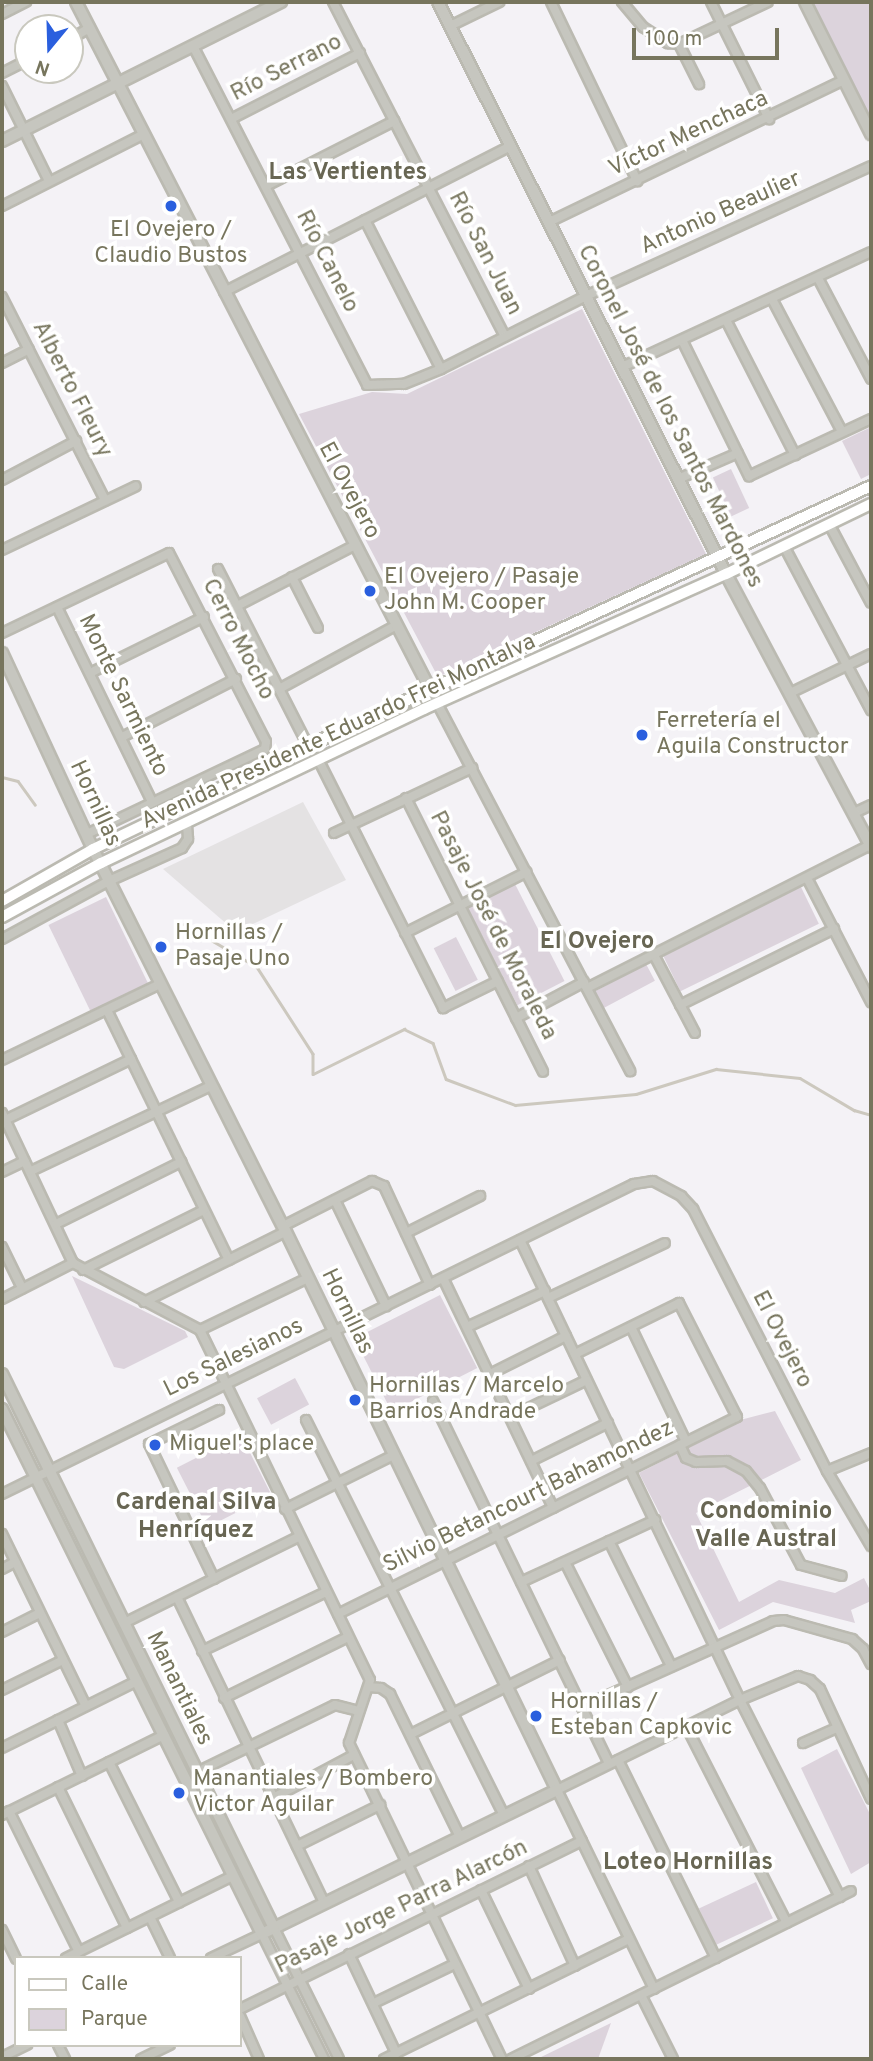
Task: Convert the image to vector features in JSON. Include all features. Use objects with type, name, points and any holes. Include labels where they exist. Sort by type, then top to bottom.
[{"type":"main road","name":"Avenida Presidente Eduardo Frei Montalva","points":[[2,901],[93,849],[308,746],[871,486]]},
{"type":"main road","name":"Avenida Presidente Eduardo Frei Montalva","points":[[2,917],[101,863],[437,703],[726,574],[871,504]]},
{"type":"street","points":[[2,14],[26,2]]},
{"type":"street","name":"El Ovejero","points":[[76,2],[355,545],[630,1071]]},
{"type":"street","points":[[2,141],[281,2]]},
{"type":"street","name":"Río San Juan","points":[[333,2],[505,336]]},
{"type":"street","name":"Coronel José de los Santos Mardones","points":[[438,2],[726,574],[871,846]]},
{"type":"street","points":[[450,26],[499,2]]},
{"type":"street","points":[[551,2],[637,181]]},
{"type":"street","points":[[622,2],[643,27],[668,43],[679,44],[768,2]]},
{"type":"street","points":[[711,2],[769,119]]},
{"type":"street","points":[[805,2],[871,134]]},
{"type":"street","points":[[84,31],[90,28]]},
{"type":"street","points":[[679,44],[699,85]]},
{"type":"street","name":"Río Canelo","points":[[193,46],[367,384]]},
{"type":"street","name":"Río Serrano","points":[[231,119],[359,53]]},
{"type":"street","name":"Víctor Menchaca","points":[[549,222],[769,119],[844,80]]},
{"type":"street","points":[[2,86],[50,181]]},
{"type":"street","points":[[266,186],[394,121]]},
{"type":"street","points":[[2,205],[144,134]]},
{"type":"street","points":[[224,292],[510,146]]},
{"type":"street","name":"Antonio Beaulier","points":[[367,384],[404,384],[441,369],[586,296],[871,166]]},
{"type":"street","points":[[365,220],[441,369]]},
{"type":"street","points":[[622,368],[869,253],[871,264]]},
{"type":"street","points":[[818,278],[871,379]]},
{"type":"street","name":"Alberto Fleury","points":[[2,297],[105,500]]},
{"type":"street","points":[[772,299],[842,432]]},
{"type":"street","points":[[726,320],[795,455]]},
{"type":"street","points":[[682,340],[750,476],[871,419]]},
{"type":"street","points":[[2,363],[29,349]]},
{"type":"street","points":[[2,467],[4,479],[76,441]]},
{"type":"street","points":[[678,479],[738,453]]},
{"type":"street","points":[[2,551],[136,486]]},
{"type":"street","points":[[829,524],[871,603]]},
{"type":"street","points":[[237,606],[355,545]]},
{"type":"street","points":[[784,546],[871,710]]},
{"type":"street","name":"Cerro Mocho","points":[[57,607],[169,553],[236,679],[266,747]]},
{"type":"street","points":[[218,569],[308,746]]},
{"type":"street","points":[[292,577],[318,628]]},
{"type":"street","points":[[2,633],[57,607]]},
{"type":"street","name":"Monte Sarmiento","points":[[57,607],[152,802]]},
{"type":"street","points":[[90,673],[204,617]]},
{"type":"street","points":[[279,689],[397,625]]},
{"type":"street","name":"Hornillas","points":[[2,653],[93,849],[284,1229],[654,1989]]},
{"type":"street","points":[[790,693],[871,654]]},
{"type":"street","points":[[122,737],[236,679]]},
{"type":"street","name":"Avenida Presidente Eduardo Frei Montalva","points":[[87,834],[266,747]]},
{"type":"street","points":[[318,760],[443,1009],[498,981]]},
{"type":"street","points":[[334,833],[472,768]]},
{"type":"street","name":"Pasaje José de Moraleda","points":[[406,799],[544,1072]]},
{"type":"street","points":[[854,813],[871,805]]},
{"type":"street","name":"Avenida Presidente Eduardo Frei Montalva","points":[[2,939],[109,881],[182,848],[188,839],[187,823]]},
{"type":"street","points":[[516,1018],[654,954],[871,846]]},
{"type":"street","points":[[405,933],[527,872]]},
{"type":"street","points":[[807,878],[871,1002]]},
{"type":"street","points":[[680,1005],[834,929]]},
{"type":"street","points":[[654,954],[695,1033]]},
{"type":"street","points":[[2,1060],[160,984]]},
{"type":"street","points":[[107,1010],[229,1260]]},
{"type":"street","points":[[131,1059],[3,1117],[73,1263],[200,1330],[224,1385],[370,1681],[349,1738],[354,1755],[502,2059]]},
{"type":"street","points":[[31,1171],[211,1086]]},
{"type":"street","points":[[2,1172],[25,1161]]},
{"type":"street","points":[[56,1224],[181,1163]]},
{"type":"street","points":[[144,1302],[229,1260],[372,1181],[384,1186],[430,1284]]},
{"type":"street","name":"El Ovejero","points":[[634,1184],[653,1181],[668,1187],[692,1209],[827,1471],[867,1531],[871,1546]]},
{"type":"street","name":"Los Salesianos","points":[[2,1494],[634,1184]]},
{"type":"street","points":[[406,1233],[480,1196]]},
{"type":"street","points":[[335,1200],[386,1306]]},
{"type":"street","points":[[83,1270],[204,1210]]},
{"type":"street","points":[[520,1240],[740,1700],[840,1896]]},
{"type":"street","points":[[467,1327],[665,1243]]},
{"type":"street","points":[[2,1247],[22,1288]]},
{"type":"street","points":[[2,1299],[73,1263]]},
{"type":"street","points":[[200,1330],[308,1278]]},
{"type":"street","points":[[443,1278],[552,1508]]},
{"type":"street","name":"Silvio Betancourt Bahamondez","points":[[338,1614],[737,1417],[679,1303],[631,1326]]},
{"type":"street","points":[[575,1354],[631,1326],[683,1444],[686,1458],[696,1462],[727,1461],[746,1471],[760,1488],[801,1565],[842,1576]]},
{"type":"street","points":[[490,1374],[566,1336]]},
{"type":"street","name":"Manantiales","points":[[2,1374],[338,2059]]},
{"type":"street","points":[[510,1417],[587,1380]]},
{"type":"street","points":[[433,1401],[609,1764]]},
{"type":"street","name":"Manantiales","points":[[2,1409],[324,2059]]},
{"type":"street","points":[[214,1580],[149,1444],[219,1410]]},
{"type":"street","points":[[306,1420],[504,1816]]},
{"type":"street","points":[[531,1461],[608,1423]]},
{"type":"street","points":[[827,1471],[871,1453]]},
{"type":"street","points":[[285,1509],[394,1455]]},
{"type":"street","points":[[522,1582],[654,1520]]},
{"type":"street","points":[[2,1534],[86,1706]]},
{"type":"street","points":[[124,1623],[298,1537]]},
{"type":"street","points":[[609,1541],[671,1666]]},
{"type":"street","points":[[2,1569],[15,1562]]},
{"type":"street","points":[[565,1562],[628,1686]]},
{"type":"street","points":[[202,1651],[326,1592]]},
{"type":"street","points":[[177,1597],[324,1903]]},
{"type":"street","points":[[2,1632],[40,1613]]},
{"type":"street","points":[[582,1707],[773,1621],[783,1620],[852,1639],[863,1650],[871,1664]]},
{"type":"street","points":[[224,1698],[348,1637]]},
{"type":"street","points":[[2,1690],[63,1660]]},
{"type":"street","points":[[411,1734],[560,1660]]},
{"type":"street","points":[[215,1956],[740,1700],[798,1676],[810,1680],[820,1689],[871,1799]]},
{"type":"street","points":[[2,1748],[136,1681]]},
{"type":"street","points":[[369,1687],[381,1688],[390,1694],[460,1837]]},
{"type":"street","points":[[197,1772],[335,1705],[359,1711]]},
{"type":"street","points":[[58,1720],[82,1776]]},
{"type":"street","points":[[686,1726],[787,1923]]},
{"type":"street","points":[[803,1743],[837,1728]]},
{"type":"street","points":[[79,1952],[6,1813],[164,1735]]},
{"type":"street","points":[[274,1798],[354,1755]]},
{"type":"street","points":[[618,1760],[716,1958]]},
{"type":"street","points":[[110,1762],[179,1902]]},
{"type":"street","points":[[58,1787],[127,1928]]},
{"type":"street","points":[[296,1846],[380,1805]]},
{"type":"street","name":"Pasaje Jorge Parra Alarcón","points":[[242,2009],[582,1841]]},
{"type":"street","points":[[529,1867],[575,1966]]},
{"type":"street","points":[[70,1956],[233,1876]]},
{"type":"street","points":[[481,1890],[529,1989]]},
{"type":"street","points":[[511,2059],[850,1891]]},
{"type":"street","points":[[150,1917],[169,1956]]},
{"type":"street","points":[[2,1930],[15,1956]]},
{"type":"street","points":[[384,2059],[629,1939]]},
{"type":"street","points":[[349,1954],[396,2053]]},
{"type":"street","points":[[374,2003],[455,1964]]},
{"type":"street","points":[[641,1995],[673,2059]]},
{"type":"street","points":[[242,2021],[259,2059]]},
{"type":"street","points":[[2,2056],[22,2047]]},
{"type":"street","points":[[141,2059],[164,2047]]},
{"type":"shaded area","points":[[303,802],[346,880],[236,932],[163,869]]},
{"type":"green space","points":[[809,2],[871,2],[871,123]]},
{"type":"green space","points":[[582,309],[706,554],[438,677],[299,414],[372,392],[407,394]]},
{"type":"green space","points":[[871,427],[871,474],[861,479],[842,441]]},
{"type":"green space","points":[[731,469],[749,508],[731,516],[713,477]]},
{"type":"green space","points":[[515,884],[564,981],[517,1005],[468,908]]},
{"type":"green space","points":[[800,885],[819,924],[680,991],[662,953]]},
{"type":"green space","points":[[106,897],[149,984],[91,1012],[48,925]]},
{"type":"green space","points":[[456,937],[478,980],[456,991],[434,948]]},
{"type":"green space","points":[[646,964],[655,981],[603,1008],[594,992]]},
{"type":"green space","points":[[72,1276],[185,1331],[188,1337],[124,1369],[114,1367]]},
{"type":"green space","points":[[440,1295],[477,1368],[392,1412],[354,1339]]},
{"type":"green space","points":[[295,1378],[309,1404],[271,1425],[257,1398]]},
{"type":"green space","points":[[775,1411],[801,1460],[696,1513],[739,1602],[779,1580],[835,1593],[864,1578],[871,1592],[871,1601],[851,1610],[855,1623],[773,1602],[719,1630],[639,1473],[744,1419]]},
{"type":"green space","points":[[241,1435],[271,1495],[207,1527],[177,1468]]},
{"type":"green space","points":[[837,1749],[871,1816],[871,1862],[851,1874],[801,1768]]},
{"type":"green space","points":[[756,1882],[773,1918],[716,1945],[699,1909]]},
{"type":"green space","points":[[611,2023],[598,2059],[537,2059]]},
{"type":"waterway","points":[[2,777],[18,781],[35,804]]},
{"type":"waterway","points":[[184,924],[257,967],[313,1054],[313,1074],[404,1029],[433,1043],[446,1079],[515,1105],[636,1094],[716,1069],[800,1078],[854,1110],[871,1115]]},
{"type":"place","name":"El Ovejero / Claudio Bustos","points":[[171,206]]},
{"type":"place","name":"El Ovejero / Pasaje John M. Cooper","points":[[370,591]]},
{"type":"place","name":"Ferretería el Aguila Constructor","points":[[642,735]]},
{"type":"place","name":"Hornillas / Pasaje Uno","points":[[161,947]]},
{"type":"place","name":"Hornillas / Marcelo Barrios Andrade","points":[[355,1400]]},
{"type":"place","name":"Miguel's place","points":[[155,1445]]},
{"type":"place","name":"Hornillas / Esteban Capkovic","points":[[536,1716]]},
{"type":"place","name":"Manantiales / Bombero Victor Aguilar","points":[[179,1793]]},
{"type":"district","name":"Las Vertientes","points":[[348,174]]},
{"type":"district","name":"El Ovejero","points":[[597,943]]},
{"type":"district","name":"Cardenal Silva Henríquez","points":[[196,1518]]},
{"type":"district","name":"Condominio Valle Austral","points":[[766,1527]]},
{"type":"district","name":"Loteo Hornillas","points":[[688,1864]]}]
